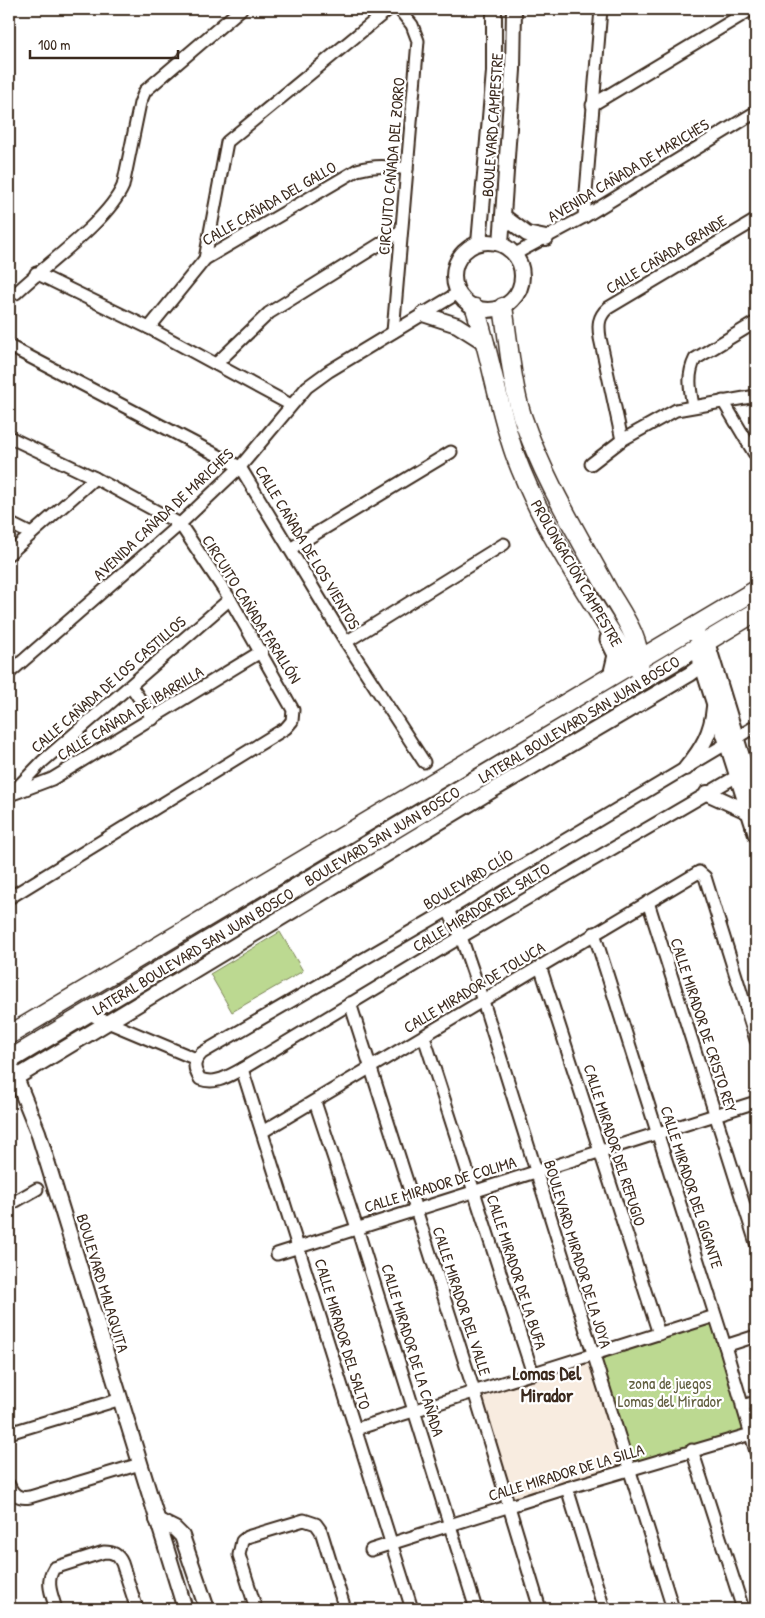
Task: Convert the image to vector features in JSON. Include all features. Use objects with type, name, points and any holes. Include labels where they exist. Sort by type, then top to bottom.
[{"type":"main road","name":"PROLONGACIÓN CAMPESTRE","points":[[504,307],[515,386],[522,416],[555,492],[636,642],[636,664]]},
{"type":"main road","name":"PROLONGACIÓN CAMPESTRE","points":[[476,308],[487,344],[505,424],[528,486],[543,518],[594,606],[636,664]]},
{"type":"main road","points":[[626,622],[646,638],[695,643],[706,636],[704,632],[707,619],[756,590]]},
{"type":"main road","points":[[594,606],[596,618],[616,655],[611,676]]},
{"type":"main road","name":"BOULEVARD SAN JUAN BOSCO","points":[[9,1035],[611,676],[636,664],[695,643],[756,612]]},
{"type":"main road","name":"BOULEVARD SAN JUAN BOSCO","points":[[9,1060],[659,671],[695,643]]},
{"type":"main road","points":[[631,688],[636,664],[659,671]]},
{"type":"main road","points":[[594,686],[607,688],[608,698],[603,704]]},
{"type":"main road","points":[[111,974],[122,991]]},
{"type":"street","points":[[16,293],[36,273],[104,214],[119,196],[123,186],[140,103],[145,91],[240,9]]},
{"type":"street","points":[[205,259],[227,142],[389,9]]},
{"type":"street","name":"CIRCUITO CAÑADA DEL ZORRO","points":[[393,332],[418,41],[412,25],[399,9]]},
{"type":"street","name":"BOULEVARD CAMPESTRE","points":[[479,243],[494,72],[494,9]]},
{"type":"street","name":"BOULEVARD CAMPESTRE","points":[[501,244],[513,70],[514,9]]},
{"type":"street","points":[[592,105],[752,9]]},
{"type":"street","points":[[584,217],[592,105],[602,10]]},
{"type":"street","name":"AVENIDA CAÑADA DE MARICHES","points":[[514,254],[584,217],[756,112]]},
{"type":"street","name":"CALLE CAÑADA DEL GALLO","points":[[149,328],[205,259],[357,170],[371,166],[407,169]]},
{"type":"street","points":[[503,216],[527,234],[546,238]]},
{"type":"street","name":"CALLE CAÑADA GRANDE","points":[[622,440],[600,338],[601,315],[608,308],[756,220]]},
{"type":"street","points":[[216,364],[269,313],[401,231]]},
{"type":"street","points":[[479,243],[501,244],[514,254],[522,272],[522,283],[512,301],[504,307],[490,311],[476,308],[463,300],[458,293],[454,282],[457,263],[468,249],[479,243]]},
{"type":"street","points":[[36,273],[149,328],[290,405]]},
{"type":"street","name":"AVENIDA CAÑADA DE MARICHES","points":[[9,673],[180,524],[240,468],[290,405],[307,387],[329,371],[458,293]]},
{"type":"street","points":[[423,314],[456,325],[487,344]]},
{"type":"street","points":[[693,406],[689,381],[690,369],[695,359],[756,322]]},
{"type":"street","name":"CALLE CAÑADA DE LOS VIENTOS","points":[[9,346],[240,468],[346,642],[424,762]]},
{"type":"street","points":[[591,464],[622,440],[660,417],[693,406],[756,396]]},
{"type":"street","points":[[723,402],[754,453]]},
{"type":"street","name":"CIRCUITO CAÑADA FARALLÓN","points":[[9,436],[95,478],[180,524],[262,651],[293,710],[292,720],[286,728],[9,898]]},
{"type":"street","points":[[290,549],[451,452]]},
{"type":"street","points":[[9,554],[95,478]]},
{"type":"street","points":[[9,523],[31,534]]},
{"type":"street","points":[[346,642],[504,544]]},
{"type":"street","name":"CALLE CAÑADA DE LOS CASTILLOS","points":[[10,795],[42,762],[230,599]]},
{"type":"street","points":[[695,643],[714,701],[747,770],[756,835]]},
{"type":"street","points":[[695,643],[732,741]]},
{"type":"street","name":"LATERAL BOULEVARD SAN JUAN BOSCO","points":[[13,1080],[491,791],[690,674],[695,643]]},
{"type":"street","name":"CALLE CAÑADA DE IBARRILLA","points":[[10,795],[52,779],[154,719],[262,651]]},
{"type":"street","points":[[131,686],[154,719]]},
{"type":"street","points":[[686,768],[707,737],[713,721],[714,701]]},
{"type":"street","name":"BOULEVARD CLÍO","points":[[196,1058],[202,1052],[448,910],[756,726]]},
{"type":"street","name":"CALLE MIRADOR DEL SALTO","points":[[196,1058],[195,1070],[200,1079],[208,1082],[217,1081],[242,1069],[350,1003],[747,770]]},
{"type":"street","points":[[707,793],[753,807]]},
{"type":"street","name":"CALLE MIRADOR DE TOLUCA","points":[[262,1132],[695,874],[703,873],[756,1040]]},
{"type":"street","name":"CALLE MIRADOR DE CRISTO REY","points":[[648,902],[756,1243]]},
{"type":"street","name":"BOULEVARD MIRADOR DE LA JOYA","points":[[448,910],[462,937],[483,1001],[592,1355],[673,1609]]},
{"type":"street","name":"CALLE MIRADOR DEL GIGANTE","points":[[594,934],[725,1346],[756,1452]]},
{"type":"street","name":"CALLE MIRADOR DEL REFUGIO","points":[[540,966],[659,1334]]},
{"type":"street","name":"CALLE MIRADOR DEL VALLE","points":[[350,1003],[474,1391],[540,1609]]},
{"type":"street","points":[[86,1013],[196,1058]]},
{"type":"street","name":"CALLE MIRADOR DE LA BUFA","points":[[424,1037],[533,1374]]},
{"type":"street","name":"BOULEVARD MALAQUITA","points":[[9,1060],[13,1080],[38,1132],[185,1609]]},
{"type":"street","name":"CALLE MIRADOR DEL SALTO","points":[[242,1069],[412,1609]]},
{"type":"street","name":"CALLE MIRADOR DE LA CAÑADA","points":[[315,1102],[415,1410],[476,1609]]},
{"type":"street","name":"CALLE MIRADOR DE COLIMA","points":[[277,1254],[415,1208],[756,1102]]},
{"type":"street","points":[[9,1205],[37,1189]]},
{"type":"street","points":[[356,1429],[715,1316]]},
{"type":"street","points":[[725,1346],[756,1336]]},
{"type":"street","points":[[9,1433],[121,1399]]},
{"type":"street","points":[[742,1406],[756,1402]]},
{"type":"street","name":"CALLE MIRADOR DE LA SILLA","points":[[371,1550],[508,1506],[751,1434]]},
{"type":"street","points":[[692,1450],[743,1609]]},
{"type":"street","points":[[9,1485],[15,1495],[22,1498],[30,1497],[140,1464]]},
{"type":"street","points":[[567,1488],[604,1609]]},
{"type":"street","points":[[157,1520],[175,1529],[182,1536],[207,1609]]},
{"type":"street","points":[[256,1609],[239,1555],[242,1541],[247,1536],[304,1520],[316,1524],[320,1531],[345,1609]]},
{"type":"street","points":[[56,1609],[49,1585],[49,1575],[54,1568],[104,1552],[118,1556],[137,1609]]},
{"type":"shaded area","points":[[590,1354],[628,1469],[509,1507],[474,1391]]},
{"type":"green space","points":[[280,932],[303,971],[232,1012],[210,974]]},
{"type":"green space","name":"zona de juegos Lomas del Mirador","points":[[716,1314],[752,1431],[628,1469],[590,1354]]},
{"type":"district","name":"Lomas Del Mirador","points":[[547,1384]]}]
